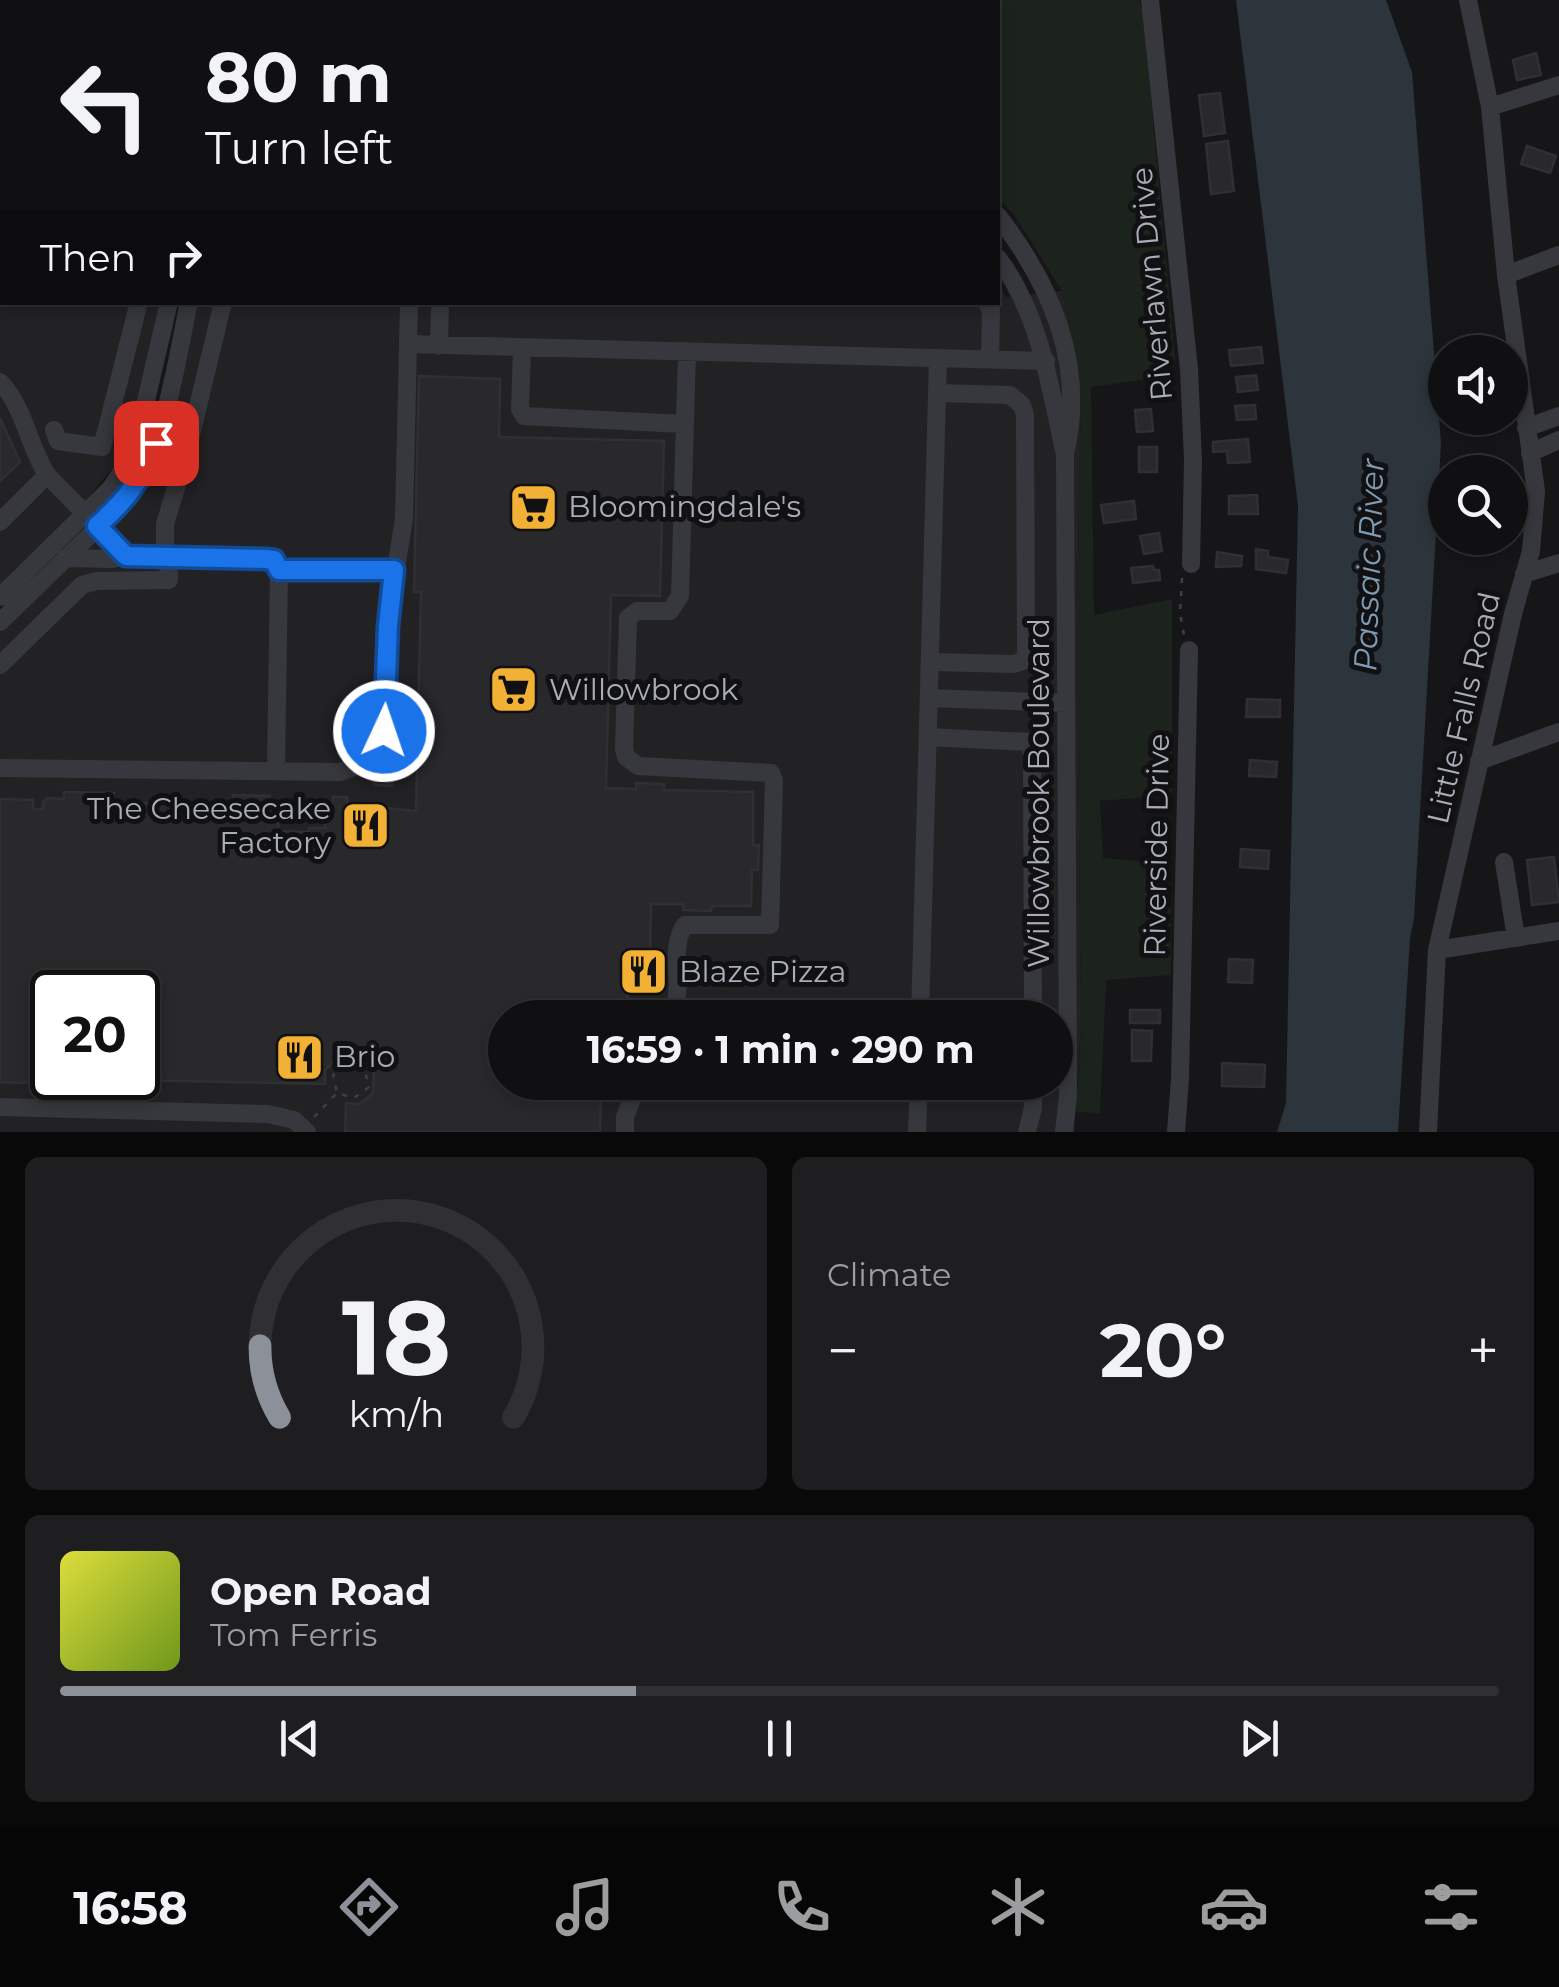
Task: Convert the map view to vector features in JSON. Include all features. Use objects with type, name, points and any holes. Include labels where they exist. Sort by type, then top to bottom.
[{"type":"street","name":"Riverlawn Drive","points":[[1150,0],[1189,369],[1191,564]]},
{"type":"street","name":"Little Falls Road","points":[[1468,0],[1490,108],[1514,335]]},
{"type":"street","points":[[1490,108],[1559,85]]},
{"type":"street","name":"Willowbrook Boulevard","points":[[1000,219],[1031,264],[1058,319],[1072,391],[1073,417],[1065,454]]},
{"type":"street","points":[[1506,275],[1559,254]]},
{"type":"street","name":"Willowbrook Boulevard","points":[[1000,262],[1032,318],[1046,360],[1065,454],[1068,1096],[1064,1132]]},
{"type":"street","points":[[54,430],[58,440],[102,446],[138,305]]},
{"type":"street","points":[[0,622],[64,558],[134,452],[168,305]]},
{"type":"street","points":[[0,597],[91,520],[128,498],[142,478],[156,443],[188,305]]},
{"type":"street","points":[[0,665],[82,585],[97,580],[169,580],[165,524],[223,305]]},
{"type":"street","points":[[0,768],[161,772],[350,770],[359,765],[380,741],[386,718],[388,626],[404,518],[409,305]]},
{"type":"street","points":[[439,346],[440,305]]},
{"type":"street","points":[[988,305],[991,311],[990,359]]},
{"type":"street","points":[[408,344],[1046,360]]},
{"type":"street","points":[[522,349],[520,410],[524,416],[683,424]]},
{"type":"street","points":[[676,1000],[677,948],[682,928],[692,923],[770,925],[773,861],[774,780],[770,773],[638,766],[626,757],[624,749],[628,618],[637,611],[670,611],[680,596],[687,350]]},
{"type":"street","points":[[921,1000],[938,358]]},
{"type":"street","points":[[0,382],[14,403],[34,456],[47,476],[126,556]]},
{"type":"street","points":[[930,662],[1014,664],[1026,654],[1026,415],[1010,395],[937,393]]},
{"type":"street","points":[[1528,427],[1559,416]]},
{"type":"street","name":"Little Falls Road","points":[[1428,1132],[1437,950],[1531,551],[1536,491],[1527,435]]},
{"type":"street","points":[[1530,453],[1559,440]]},
{"type":"street","points":[[0,522],[47,476]]},
{"type":"street","points":[[64,558],[274,560],[279,570],[276,770]]},
{"type":"street","points":[[1524,574],[1559,563]]},
{"type":"street","points":[[279,570],[394,570]]},
{"type":"street","name":"Riverside Drive","points":[[1176,1132],[1189,650]]},
{"type":"street","points":[[929,698],[1066,703]]},
{"type":"street","points":[[1479,761],[1559,732]]},
{"type":"street","points":[[928,737],[1029,742],[1032,1000]]},
{"type":"street","points":[[1504,862],[1516,938]]},
{"type":"street","points":[[1437,950],[1559,931]]},
{"type":"street","points":[[624,1132],[631,1100]]},
{"type":"street","points":[[917,1132],[918,1100]]},
{"type":"street","points":[[1027,1132],[1032,1100]]},
{"type":"street","points":[[0,1107],[268,1114],[282,1116],[305,1130]]},
{"type":"path","points":[[1189,650],[1180,613],[1180,590],[1191,564]]},
{"type":"path","points":[[346,1063],[366,1065],[369,1087],[354,1098],[337,1093],[333,1075],[346,1063]]},
{"type":"path","points":[[305,1130],[337,1093]]},
{"type":"shaded area","points":[[1000,0],[1139,0],[1175,360],[1168,376],[1091,387],[1094,615],[1172,599],[1172,795],[1100,801],[1103,858],[1170,864],[1171,975],[1106,980],[1100,1113],[1076,1112],[1081,1025],[1077,622],[1081,386],[1062,291],[1015,216],[1000,200]]},
{"type":"shaded area","points":[[1000,286],[1006,297],[1062,291],[1081,386],[1077,622],[1081,1025],[1074,1132],[0,1132],[0,632],[61,571],[107,533],[149,481],[196,305],[1000,305]]},
{"type":"shaded area","points":[[0,305],[161,305],[127,440],[115,465],[66,524],[0,590]]},
{"type":"water","name":"Passaic River","points":[[1236,0],[1386,0],[1412,72],[1433,335],[1428,335],[1428,435],[1440,435],[1441,443],[1440,455],[1428,455],[1428,555],[1435,555],[1398,1132],[1277,1132],[1286,1103],[1298,506]]},
{"type":"building","points":[[1536,53],[1541,75],[1517,80],[1513,60]]},
{"type":"building","points":[[1220,93],[1225,133],[1204,136],[1199,95]]},
{"type":"building","points":[[1228,141],[1234,191],[1211,194],[1206,144]]},
{"type":"building","points":[[1527,146],[1556,156],[1550,173],[1521,164]]},
{"type":"building","points":[[1261,347],[1263,363],[1231,366],[1229,350]]},
{"type":"building","points":[[1256,375],[1258,390],[1238,392],[1236,377]]},
{"type":"building","name":"Willowbrook","points":[[419,376],[500,379],[499,437],[664,441],[660,596],[611,595],[606,788],[636,789],[636,783],[664,784],[664,790],[753,792],[753,845],[759,845],[758,870],[752,870],[751,906],[712,906],[711,911],[683,910],[683,904],[651,904],[650,952],[655,952],[655,993],[639,993],[635,989],[627,996],[631,1000],[488,1000],[488,1100],[601,1100],[600,1132],[345,1132],[346,1103],[360,1104],[373,1093],[374,1070],[359,1055],[341,1054],[325,1070],[325,1084],[160,1081],[160,970],[30,970],[29,1081],[0,1082],[0,799],[33,800],[33,809],[43,809],[47,798],[64,799],[64,792],[114,793],[113,802],[279,807],[278,831],[309,832],[309,828],[325,828],[325,809],[332,810],[333,797],[347,797],[347,804],[416,811],[421,592],[414,592]]},
{"type":"building","points":[[1255,405],[1256,419],[1237,420],[1235,406]]},
{"type":"building","points":[[1151,409],[1153,431],[1137,432],[1135,410]]},
{"type":"building","points":[[0,418],[20,462],[0,481]]},
{"type":"building","points":[[1248,439],[1250,462],[1228,463],[1227,451],[1213,452],[1213,442]]},
{"type":"building","points":[[1139,447],[1157,447],[1157,472],[1139,472]]},
{"type":"building","points":[[1257,495],[1258,514],[1229,514],[1229,496]]},
{"type":"building","points":[[1134,501],[1136,519],[1104,523],[1101,505]]},
{"type":"building","points":[[1159,533],[1162,551],[1144,554],[1140,536]]},
{"type":"building","points":[[1256,549],[1268,551],[1268,557],[1288,560],[1286,573],[1256,569]]},
{"type":"building","points":[[1217,552],[1242,556],[1241,566],[1216,567]]},
{"type":"building","points":[[1153,566],[1159,570],[1160,580],[1133,583],[1131,568]]},
{"type":"building","points":[[1247,699],[1280,700],[1280,717],[1246,717]]},
{"type":"building","points":[[1250,760],[1277,762],[1276,777],[1249,776]]},
{"type":"building","points":[[374,766],[393,767],[392,786],[374,785]]},
{"type":"building","points":[[233,795],[270,796],[270,807],[233,806]]},
{"type":"building","points":[[1241,849],[1269,851],[1268,869],[1240,867]]},
{"type":"building","points":[[1554,857],[1559,902],[1532,905],[1527,860]]},
{"type":"building","points":[[1229,959],[1253,960],[1252,983],[1228,982]]},
{"type":"building","points":[[1130,1010],[1160,1010],[1160,1023],[1130,1023]]},
{"type":"building","points":[[1132,1030],[1152,1031],[1151,1061],[1132,1061]]},
{"type":"building","points":[[1222,1063],[1265,1065],[1264,1087],[1222,1086]]},
{"type":"place","name":"Bloomingdale's","points":[[533,507]]},
{"type":"place","name":"Willowbrook","points":[[514,690]]},
{"type":"place","name":"The Cheesecake Factory","points":[[366,826]]},
{"type":"place","name":"Blaze Pizza","points":[[644,972]]},
{"type":"place","name":"Brio","points":[[299,1057]]},
{"type":"route","points":[[156,443],[142,478],[128,498],[97,526],[126,556],[266,559],[274,560],[279,570],[394,570],[384,731]]}]
